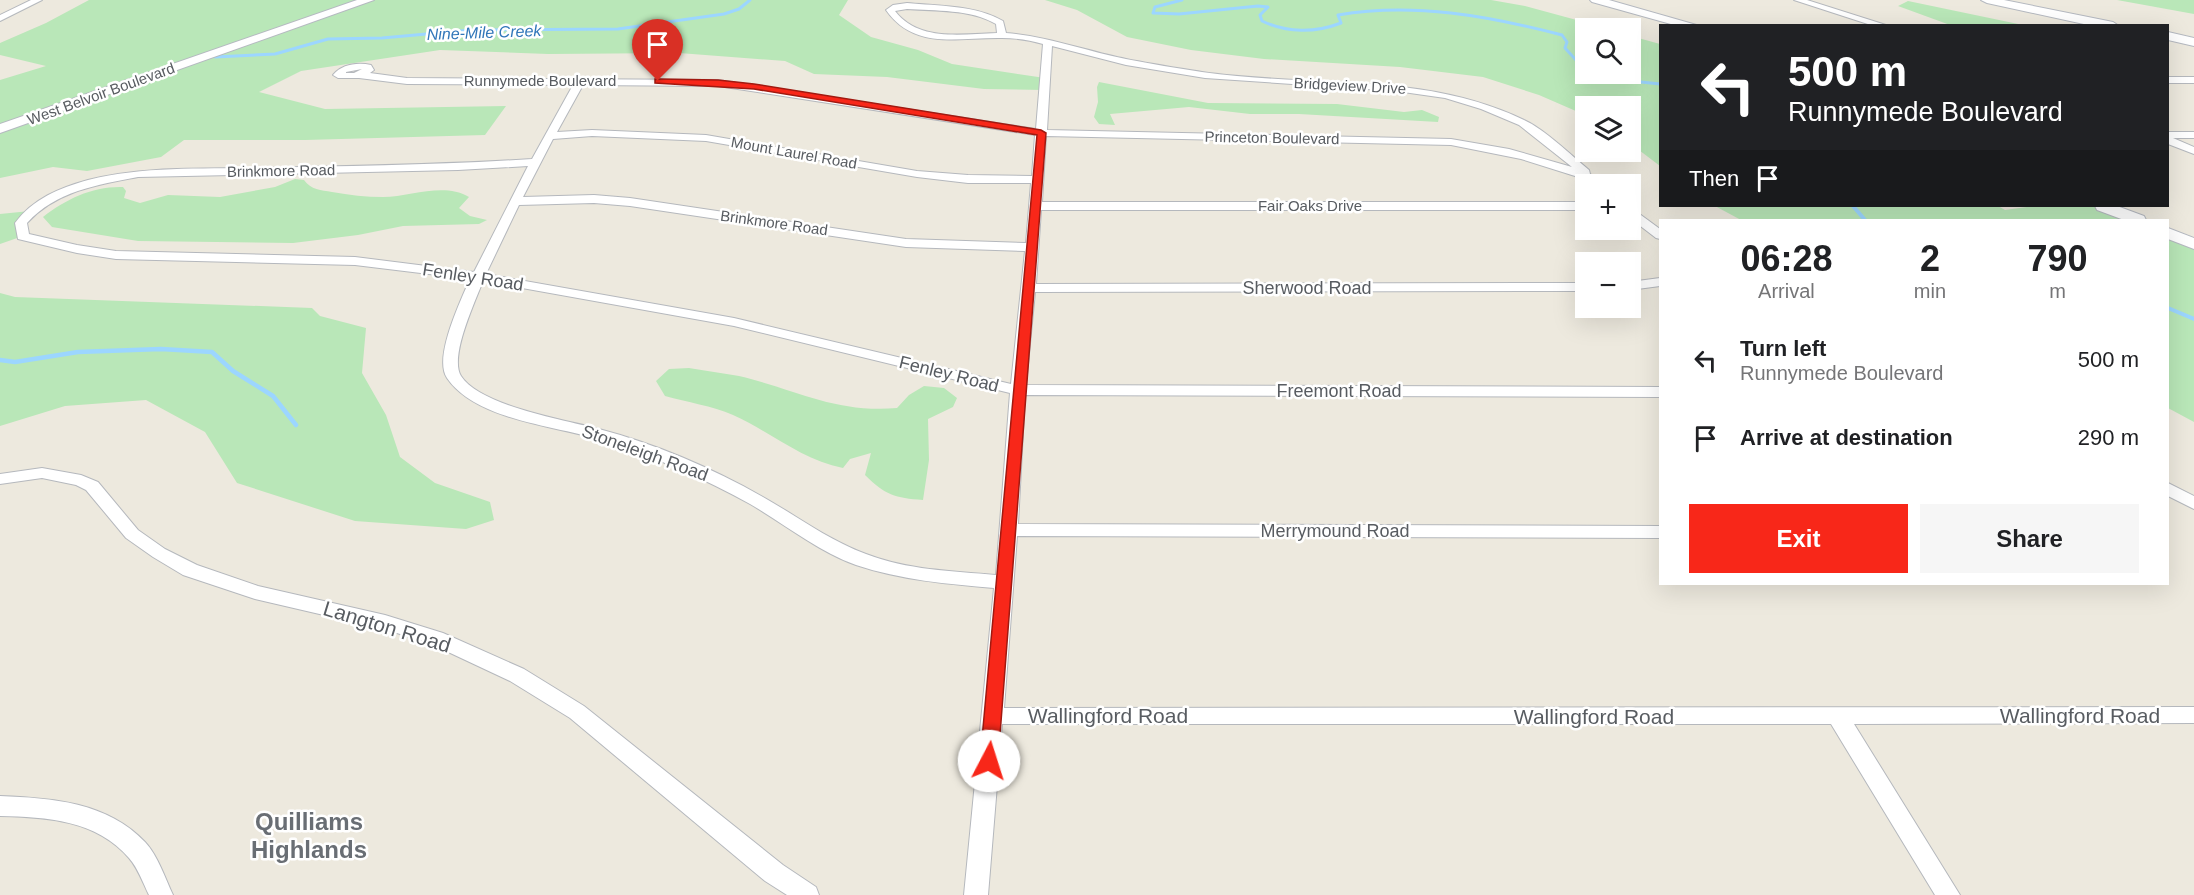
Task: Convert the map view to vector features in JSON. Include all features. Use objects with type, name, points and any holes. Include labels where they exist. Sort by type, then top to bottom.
[{"type":"street","points":[[0,18],[38,0]]},
{"type":"street","name":"West Belvoir Boulevard","points":[[0,129],[368,0]]},
{"type":"street","points":[[1596,0],[1686,24]]},
{"type":"street","points":[[1798,0],[1878,24]]},
{"type":"street","points":[[1987,0],[2104,24]]},
{"type":"street","name":"Bridgeview Drive","points":[[1002,35],[1000,23],[981,14],[908,6],[890,10],[904,27],[921,33],[952,36],[1027,37],[1048,51],[1080,52],[1205,75],[1288,83],[1396,88],[1428,92],[1467,101],[1495,110],[1522,123],[1542,136],[1588,174]]},
{"type":"street","points":[[2169,36],[2194,42]]},
{"type":"street","points":[[976,895],[1009,530],[1018,390],[1029,288],[1048,51]]},
{"type":"street","name":"Runnymede Boulevard","points":[[360,75],[407,81],[678,81],[736,84],[1041,133]]},
{"type":"street","points":[[2169,80],[2194,80]]},
{"type":"street","name":"Stoneleigh Road","points":[[580,81],[551,136],[534,162],[476,276],[449,355],[452,375],[467,393],[496,406],[602,434],[690,466],[759,502],[810,536],[863,561],[928,575],[1004,582]]},
{"type":"street","name":"Mount Laurel Road","points":[[551,136],[592,133],[706,138],[917,174],[968,179],[1036,180]]},
{"type":"street","name":"Princeton Boulevard","points":[[1041,133],[1451,142],[1503,149],[1544,161],[1576,174]]},
{"type":"street","points":[[2169,135],[2194,135]]},
{"type":"street","name":"Princeton Boulevard","points":[[1503,149],[1531,146],[1542,136]]},
{"type":"street","points":[[2169,140],[2194,151]]},
{"type":"street","name":"Brinkmore Road","points":[[99,181],[154,173],[458,167],[534,162]]},
{"type":"street","name":"Fenley Road","points":[[99,181],[49,199],[30,211],[21,223],[23,236],[76,249],[116,255],[355,261],[476,276],[734,322],[1018,390]]},
{"type":"street","name":"Brinkmore Road","points":[[516,201],[594,199],[630,202],[906,243],[1032,247]]},
{"type":"street","name":"Fair Oaks Drive","points":[[1035,206],[1575,207]]},
{"type":"street","points":[[2106,207],[2136,219]]},
{"type":"street","points":[[1641,220],[1659,234]]},
{"type":"street","points":[[2169,233],[2194,244]]},
{"type":"street","points":[[1641,285],[1659,282]]},
{"type":"street","name":"Sherwood Road","points":[[1029,288],[1575,287]]},
{"type":"street","name":"Freemont Road","points":[[1018,390],[1659,392]]},
{"type":"street","name":"Langton Road","points":[[0,479],[42,473],[81,480],[92,486],[132,534],[159,553],[190,570],[255,592],[385,622],[436,638],[517,675],[577,712],[774,873],[807,895]]},
{"type":"street","points":[[2169,490],[2191,501]]},
{"type":"street","points":[[2169,507],[2191,501]]},
{"type":"street","name":"Merrymound Road","points":[[1009,530],[1659,532]]},
{"type":"street","name":"Wallingford Road","points":[[993,716],[2194,715]]},
{"type":"street","points":[[1838,717],[1948,895]]},
{"type":"street","points":[[0,806],[39,807],[74,812],[104,823],[138,851],[161,895]]},
{"type":"green space","points":[[89,0],[848,0],[839,15],[871,37],[918,50],[952,64],[1045,78],[1044,90],[984,89],[887,77],[814,74],[785,61],[679,53],[548,54],[440,50],[301,71],[259,92],[325,109],[506,106],[485,135],[305,140],[184,140],[161,157],[87,171],[53,167],[0,178],[0,80],[46,66],[0,55],[0,43],[46,23]]},
{"type":"green space","points":[[1045,0],[1491,0],[1525,6],[1575,20],[1575,84],[1641,84],[1641,39],[1659,44],[1659,165],[1641,152],[1641,96],[1575,96],[1575,111],[1539,95],[1483,77],[1400,67],[1264,59],[1191,50],[1127,37],[1077,10]]},
{"type":"green space","points":[[2117,0],[2194,0],[2194,14]]},
{"type":"green space","points":[[1908,1],[2018,24],[1947,24],[1898,6]]},
{"type":"green space","points":[[1099,82],[1208,103],[1337,104],[1404,112],[1422,110],[1439,117],[1438,122],[1299,114],[1250,114],[1189,107],[1110,114],[1115,125],[1099,124],[1094,117],[1098,102]]},
{"type":"green space","points":[[295,179],[304,180],[313,188],[320,190],[364,196],[383,197],[438,190],[459,193],[469,197],[459,208],[470,216],[487,220],[479,224],[403,226],[358,235],[293,243],[138,241],[52,227],[43,217],[80,195],[112,187],[123,187],[126,191],[124,198],[140,203],[168,195],[220,197],[275,187]]},
{"type":"green space","points":[[1717,207],[2000,207],[2005,210],[2027,207],[2106,207],[2136,219],[1739,219]]},
{"type":"green space","points":[[30,211],[23,236],[0,244],[0,214]]},
{"type":"green space","points":[[2169,233],[2194,244],[2194,422],[2169,409]]},
{"type":"green space","points":[[0,293],[15,297],[312,308],[320,316],[366,328],[362,373],[386,415],[400,457],[435,483],[490,502],[494,520],[466,529],[355,521],[237,483],[205,432],[146,400],[65,406],[0,426]]},
{"type":"green space","points":[[689,368],[739,376],[816,399],[854,407],[897,408],[909,395],[924,386],[944,388],[957,398],[953,407],[928,419],[929,460],[923,500],[913,499],[885,491],[865,475],[871,453],[850,459],[843,468],[828,464],[800,452],[733,415],[665,396],[656,381],[669,369]]},
{"type":"waterway","name":"Nine-Mile Creek","points":[[215,57],[275,54],[328,39],[382,38],[471,30],[618,29],[724,14],[739,9],[750,0]]},
{"type":"waterway","name":"Nine-Mile Creek","points":[[1182,0],[1155,7],[1153,13],[1179,14],[1268,7],[1260,15],[1262,21],[1291,30],[1321,29],[1341,23],[1338,15],[1366,11],[1451,13],[1507,22],[1562,35],[1567,42],[1565,48],[1575,59]]},
{"type":"waterway","name":"Nine-Mile Creek","points":[[1641,82],[1659,84]]},
{"type":"waterway","name":"Nine-Mile Creek","points":[[1854,207],[1864,219]]},
{"type":"waterway","name":"Nine-Mile Creek","points":[[2169,308],[2194,319]]},
{"type":"waterway","points":[[0,360],[15,362],[78,352],[161,349],[212,352],[233,371],[273,396],[296,425]]},
{"type":"district","name":"Quilliams Highlands","points":[[309,836]]},
{"type":"route","points":[[658,81],[718,82],[1041,133],[989,761]]}]
